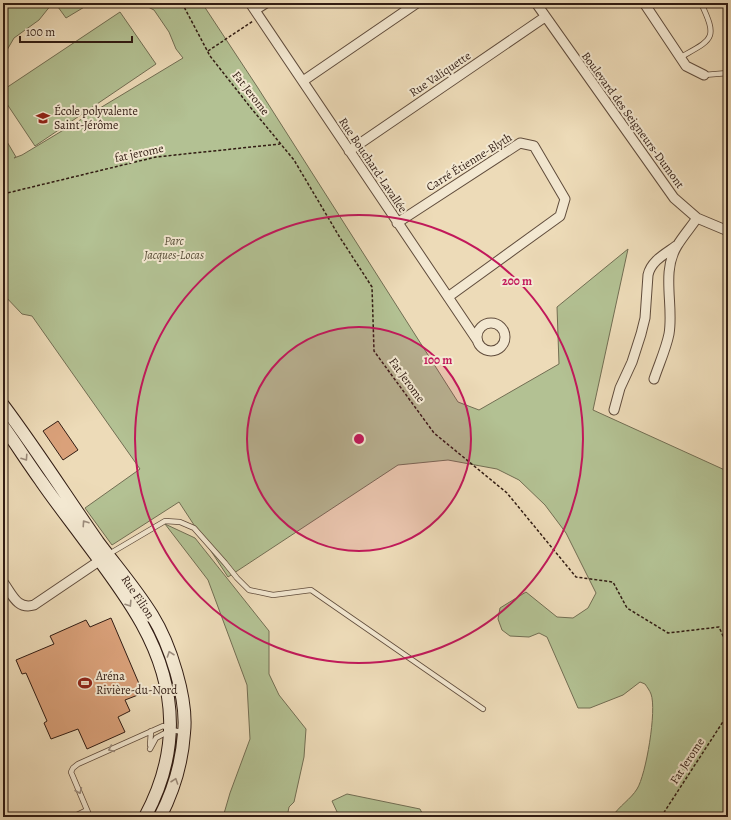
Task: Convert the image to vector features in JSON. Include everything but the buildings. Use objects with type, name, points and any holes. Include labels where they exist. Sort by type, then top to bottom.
[{"type":"street","points":[[255,10],[266,3]]},
{"type":"street","points":[[303,82],[417,3]]},
{"type":"street","name":"Boulevard des Seigneurs-Dumont","points":[[536,3],[674,198],[697,218],[728,231]]},
{"type":"street","points":[[644,3],[686,66],[704,75]]},
{"type":"street","name":"Rue Bouchard-Lavallée","points":[[255,10],[477,340]]},
{"type":"street","name":"Rue Valiquette","points":[[349,151],[545,17]]},
{"type":"street","name":"Carré Étienne-Blyth","points":[[398,223],[520,143],[534,146],[565,199],[560,216],[448,297]]},
{"type":"street","points":[[654,378],[669,334],[669,276],[671,261],[676,246],[697,218]]},
{"type":"street","points":[[614,410],[620,388],[632,362],[641,334],[645,318],[648,275],[650,269],[664,254],[676,246]]},
{"type":"street","name":"Rue Filion","points":[[3,405],[22,430],[103,558],[142,624],[156,652],[165,679],[171,730],[167,760],[162,780],[145,817]]},
{"type":"street","name":"Rue Filion","points":[[3,426],[41,481],[103,558],[126,577],[152,616],[167,644],[177,672],[184,709],[185,732],[179,770],[168,802],[160,817]]},
{"type":"street","points":[[3,582],[19,604],[28,607],[34,605],[103,558]]},
{"type":"lane","points":[[680,57],[703,44],[709,38],[712,31],[710,22],[701,3]]},
{"type":"lane","points":[[704,75],[728,73]]},
{"type":"lane","points":[[103,558],[165,521],[180,522],[194,528],[237,578],[250,590],[273,595],[311,590],[483,709]]},
{"type":"lane","points":[[90,817],[71,772],[73,768],[78,764],[163,726],[171,730],[185,732]]},
{"type":"lane","points":[[151,731],[150,749],[156,738],[171,730]]},
{"type":"lane","points":[[73,817],[87,810]]},
{"type":"path","name":"Fat Jerome","points":[[182,3],[208,51],[251,108],[294,160],[339,236],[372,286],[374,350],[434,433],[507,493],[576,577],[613,582],[627,608],[668,633],[719,627],[728,647]]},
{"type":"path","points":[[208,51],[255,10]]},
{"type":"path","name":"fat jerome","points":[[3,194],[156,157],[281,144]]},
{"type":"path","name":"Fat Jerome","points":[[660,817],[728,714]]},
{"type":"green space","points":[[3,3],[91,3],[66,18],[58,7],[51,5],[39,20],[14,38],[7,50],[3,52]]},
{"type":"green space","name":"Parc Jacques-Locas","points":[[140,3],[202,3],[258,88],[458,402],[479,410],[559,364],[557,307],[628,249],[593,410],[727,471],[728,465],[728,817],[612,817],[637,789],[644,770],[652,727],[653,714],[651,694],[645,684],[640,682],[623,695],[590,708],[578,708],[547,637],[539,633],[529,637],[510,636],[502,630],[498,619],[500,608],[526,592],[557,617],[573,618],[588,608],[596,593],[566,533],[545,505],[519,480],[497,469],[448,460],[398,465],[228,577],[179,502],[112,545],[85,508],[140,469],[32,316],[22,314],[3,294],[3,135],[16,157],[14,158],[22,155],[183,58],[176,49],[169,32],[154,10]]},
{"type":"green space","points":[[120,12],[156,64],[35,146],[3,98],[3,90]]},
{"type":"green space","points":[[165,524],[195,538],[269,631],[269,674],[279,695],[306,729],[304,757],[294,802],[289,807],[287,817],[223,817],[230,793],[250,739],[247,685],[208,580]]},
{"type":"green space","points":[[347,794],[420,809],[424,817],[343,817],[338,814],[332,801]]},
{"type":"place","name":"École polyvalente Saint-Jérôme","points":[[43,118]]},
{"type":"place","name":"Aréna Rivière-du-Nord","points":[[85,683]]}]
